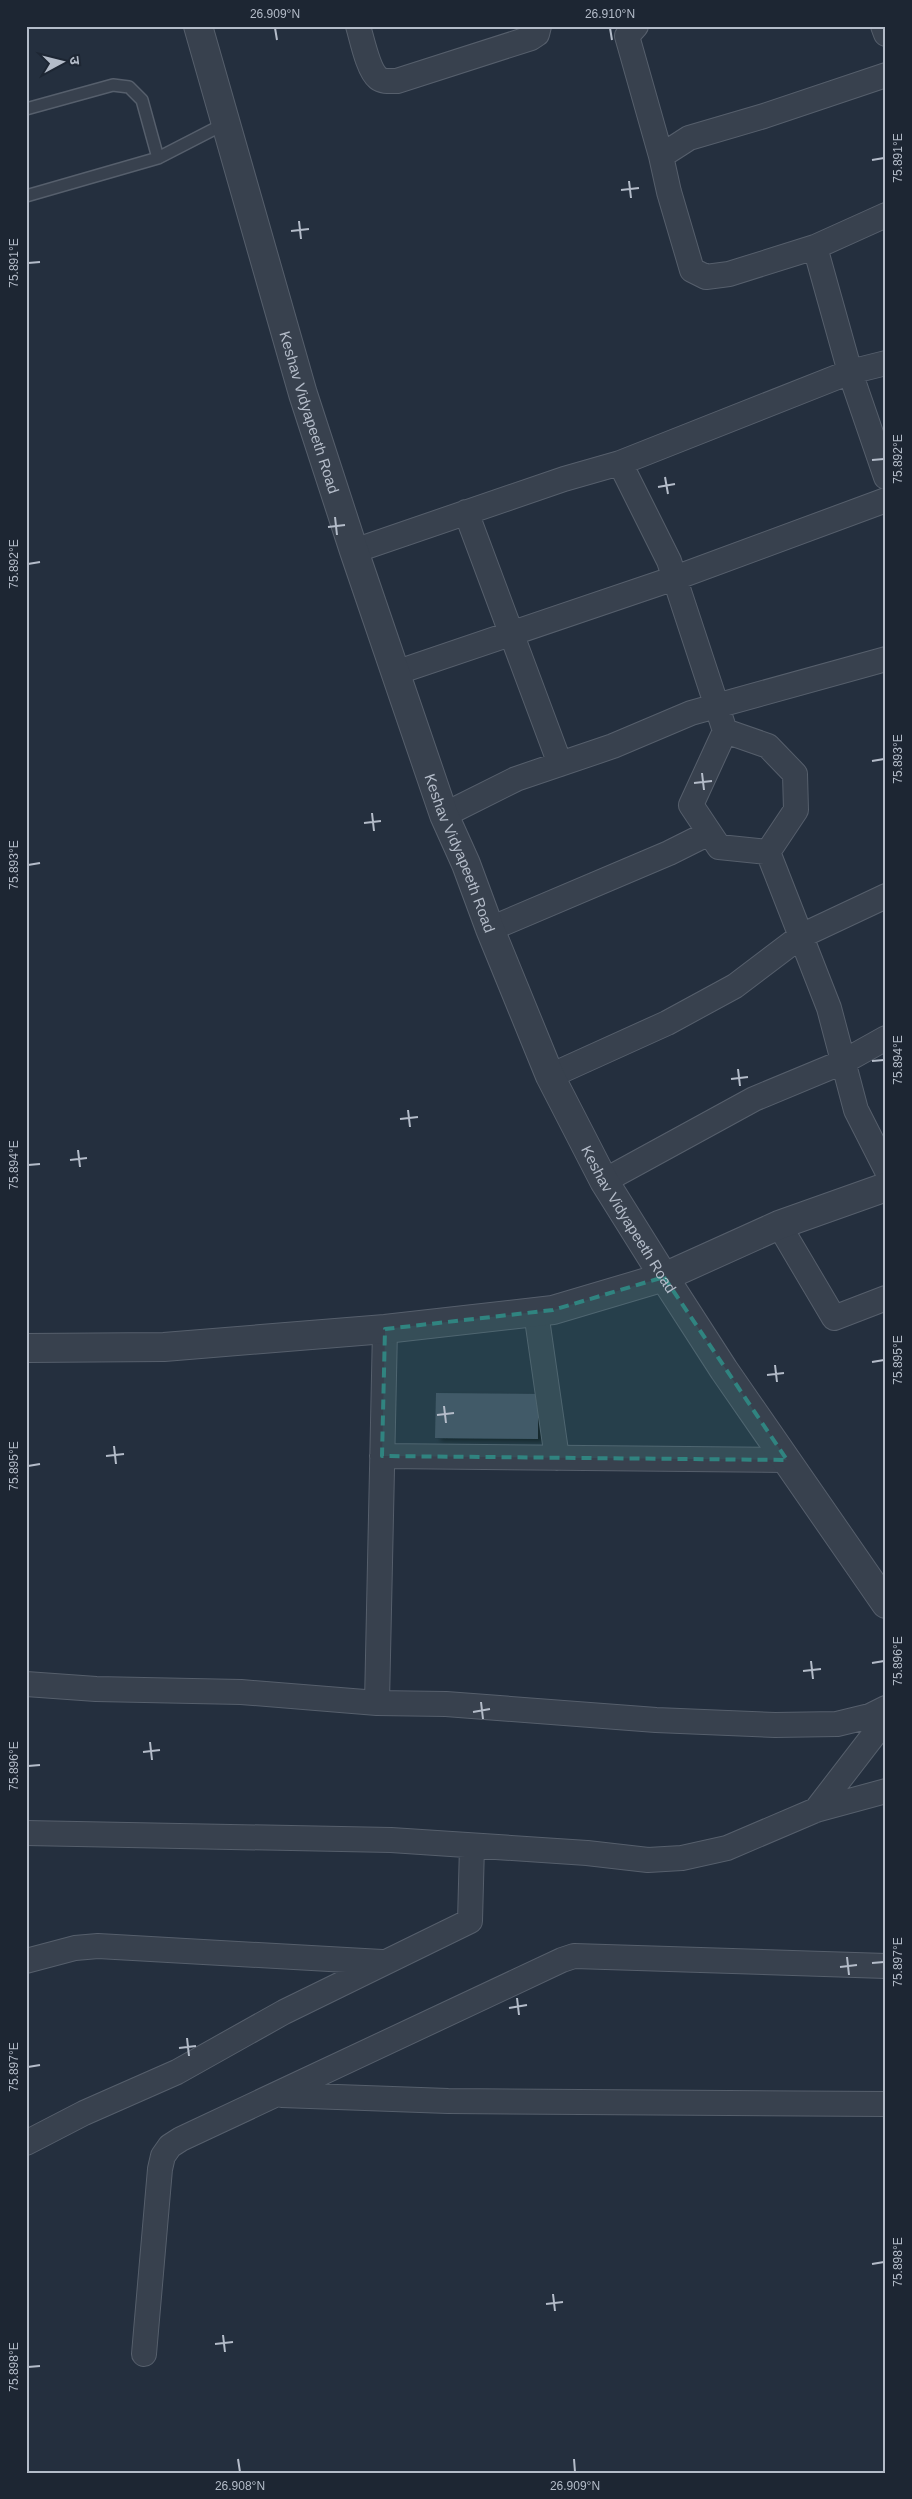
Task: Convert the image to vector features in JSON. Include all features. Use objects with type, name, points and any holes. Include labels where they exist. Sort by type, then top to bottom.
[{"type":"street","name":"Keshav Vidyapeeth Road","points":[[198,26],[302,394],[354,552],[444,815],[466,864],[490,929],[550,1076],[604,1181],[664,1277],[786,1460],[886,1604]]},
{"type":"street","points":[[358,26],[373,72],[378,78],[385,81],[396,81],[532,38],[537,34],[539,26]]},
{"type":"street","points":[[636,26],[627,36],[692,270],[706,277],[729,274],[815,247],[886,215]]},
{"type":"street","points":[[883,26],[886,34]]},
{"type":"street","points":[[661,156],[689,138],[764,116],[886,75]]},
{"type":"street","points":[[815,247],[850,372],[886,477]]},
{"type":"street","points":[[354,552],[564,479],[620,463],[850,372],[886,363]]},
{"type":"street","points":[[620,463],[669,561],[725,731],[691,805],[719,847],[768,852]]},
{"type":"street","points":[[396,673],[674,578],[886,500]]},
{"type":"street","points":[[466,512],[560,764]]},
{"type":"street","points":[[444,815],[516,779],[613,746],[692,713],[886,659]]},
{"type":"street","points":[[725,731],[768,746],[795,774],[796,810],[768,852]]},
{"type":"street","points":[[490,929],[669,853],[709,832]]},
{"type":"street","points":[[768,852],[829,1008],[856,1110],[886,1169]]},
{"type":"street","points":[[550,1076],[668,1023],[735,986],[801,936],[886,896]]},
{"type":"street","points":[[604,1181],[754,1099],[843,1062],[886,1038]]},
{"type":"street","points":[[26,1348],[164,1347],[385,1329],[553,1310],[664,1277],[779,1224],[886,1187]]},
{"type":"street","points":[[779,1224],[834,1318],[886,1298]]},
{"type":"street","points":[[536,1312],[557,1458]]},
{"type":"street","points":[[377,1703],[385,1329]]},
{"type":"street","points":[[382,1456],[786,1460]]},
{"type":"street","points":[[26,1684],[96,1689],[241,1692],[377,1703],[446,1704],[656,1720],[775,1725],[837,1724],[870,1716],[886,1708]]},
{"type":"street","points":[[816,1810],[886,1719]]},
{"type":"street","points":[[26,1833],[391,1840],[587,1853],[648,1860],[682,1858],[727,1848],[816,1810],[886,1791]]},
{"type":"street","points":[[26,2142],[177,2072],[284,2012],[470,1921],[472,1846]]},
{"type":"street","points":[[26,1961],[75,1948],[98,1946],[384,1962]]},
{"type":"street","points":[[144,2354],[160,2169],[163,2156],[170,2146],[181,2139],[454,2009],[574,1956],[886,1966]]},
{"type":"street","points":[[278,2094],[428,2101],[886,2104]]},
{"type":"street","points":[[26,2122],[63,2124]]},
{"type":"lane","points":[[26,109],[113,86],[129,87],[142,100],[158,158]]},
{"type":"lane","points":[[26,196],[158,158],[226,123]]},
{"type":"highlighted area","points":[[664,1277],[787,1460],[557,1458],[382,1456],[385,1329],[553,1310]]},
{"type":"building","points":[[436,1393],[538,1394],[538,1439],[435,1438]]}]
